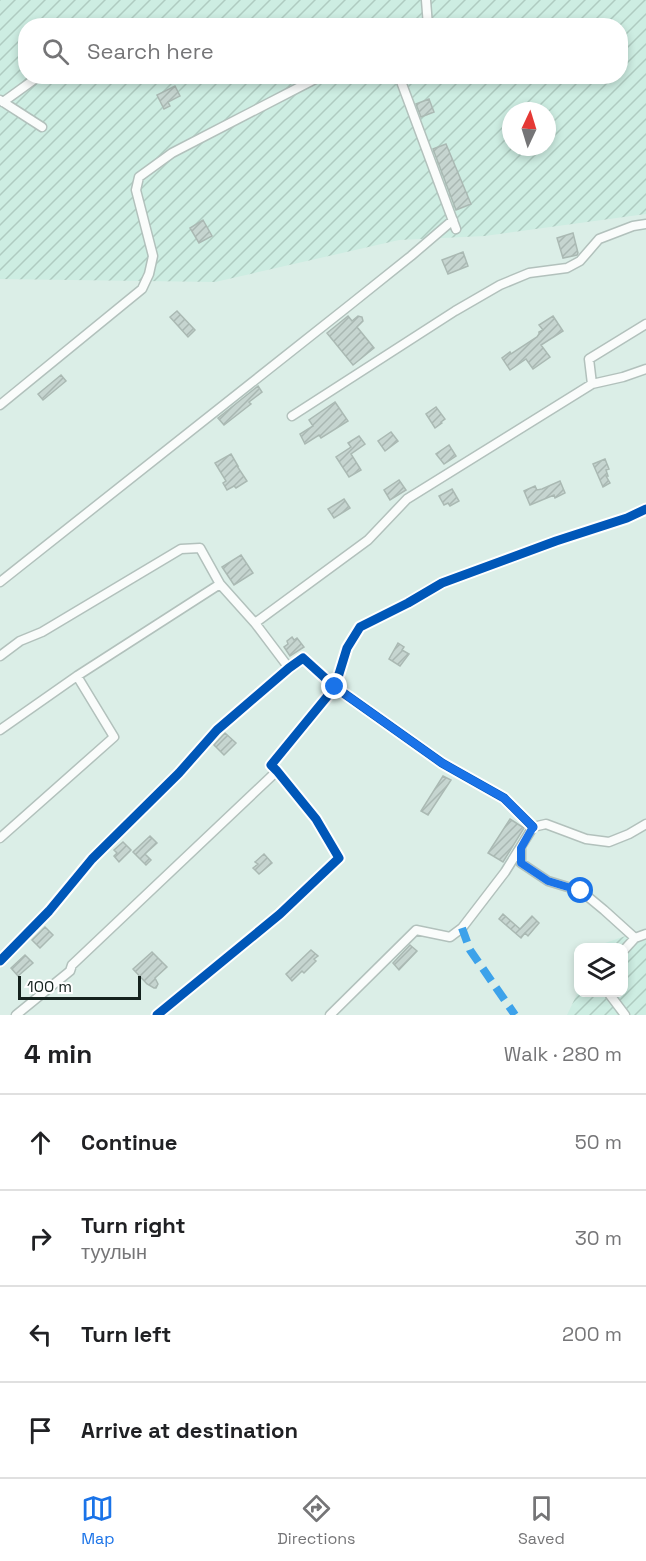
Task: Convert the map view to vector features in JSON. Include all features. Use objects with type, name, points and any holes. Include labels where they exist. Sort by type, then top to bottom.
[{"type":"street","points":[[426,0],[427,18]]},
{"type":"street","points":[[27,84],[2,101],[42,127]]},
{"type":"street","points":[[0,405],[142,289],[149,274],[153,256],[136,190],[138,177],[172,153],[306,84]]},
{"type":"street","points":[[402,84],[456,229]]},
{"type":"street","points":[[0,582],[342,312],[453,219]]},
{"type":"street","points":[[292,416],[455,310],[500,285],[529,273],[567,268],[580,261],[599,239],[633,226],[646,224]]},
{"type":"street","points":[[592,384],[589,359],[646,324]]},
{"type":"street","points":[[255,623],[368,540],[407,499],[592,384],[646,369]]},
{"type":"street","points":[[157,1015],[280,914],[339,858],[316,819],[271,765],[335,687],[347,648],[360,627],[442,583],[556,541],[627,518],[646,509]]},
{"type":"street","points":[[0,656],[20,641],[42,632],[181,549],[200,548],[220,584],[255,623],[289,668]]},
{"type":"street","points":[[0,730],[77,676],[220,584]]},
{"type":"street","points":[[0,961],[49,911],[92,859],[179,773],[217,730],[303,658],[335,687],[442,763],[504,798],[533,827]]},
{"type":"street","points":[[0,838],[114,737],[77,676]]},
{"type":"street","points":[[16,1015],[70,971],[72,965],[278,771]]},
{"type":"street","points":[[330,1015],[416,930],[450,937],[462,927],[505,872],[533,827],[546,824],[586,839],[609,842],[646,824]]},
{"type":"street","points":[[521,848],[521,863],[548,881],[581,891],[635,938]]},
{"type":"street","points":[[628,946],[635,938],[646,934]]},
{"type":"street","points":[[612,997],[625,1015]]},
{"type":"shaded area","points":[[0,0],[646,0],[646,214],[485,236],[399,240],[215,282],[0,279]]},
{"type":"shaded area","points":[[646,929],[646,1015],[567,1015],[576,997],[628,997],[628,943],[605,943]]},
{"type":"building","points":[[175,86],[180,96],[168,102],[170,106],[164,109],[157,95]]},
{"type":"building","points":[[429,99],[434,112],[421,117],[416,104]]},
{"type":"building","points":[[446,144],[471,204],[456,210],[433,149]]},
{"type":"building","points":[[203,220],[212,236],[199,243],[190,228]]},
{"type":"building","points":[[573,233],[578,253],[563,258],[557,238]]},
{"type":"building","points":[[463,252],[468,266],[448,274],[442,260]]},
{"type":"building","points":[[177,311],[195,330],[188,337],[170,317]]},
{"type":"building","points":[[348,316],[352,321],[358,316],[362,317],[363,321],[357,327],[374,348],[353,365],[327,333]]},
{"type":"building","points":[[553,316],[563,331],[541,345],[550,357],[533,369],[526,359],[510,370],[502,358],[537,337],[543,330],[539,325]]},
{"type":"building","points":[[61,375],[66,381],[43,400],[38,394]]},
{"type":"building","points":[[258,386],[262,392],[249,402],[251,404],[224,425],[218,418]]},
{"type":"building","points":[[335,402],[348,421],[321,438],[319,435],[305,444],[300,434],[313,426],[309,420]]},
{"type":"building","points":[[436,407],[445,419],[435,428],[426,414]]},
{"type":"building","points":[[391,432],[398,441],[385,451],[378,441]]},
{"type":"building","points":[[359,436],[365,444],[351,454],[361,470],[349,477],[336,457],[351,447],[348,443]]},
{"type":"building","points":[[449,445],[456,456],[444,464],[436,454]]},
{"type":"building","points":[[231,454],[247,481],[236,488],[234,486],[227,490],[223,483],[226,481],[215,463]]},
{"type":"building","points":[[605,459],[609,469],[606,470],[608,476],[606,476],[610,483],[603,487],[593,464]]},
{"type":"building","points":[[399,480],[406,490],[390,500],[384,490]]},
{"type":"building","points":[[560,481],[565,493],[530,505],[524,491],[535,486],[537,490],[542,489]]},
{"type":"building","points":[[452,489],[459,501],[450,506],[448,503],[444,505],[439,496]]},
{"type":"building","points":[[344,499],[350,508],[334,518],[328,509]]},
{"type":"building","points":[[241,555],[253,573],[234,585],[222,567]]},
{"type":"building","points":[[292,637],[294,640],[297,638],[304,647],[290,656],[284,647]]},
{"type":"building","points":[[398,643],[404,647],[402,650],[409,654],[400,666],[389,659]]},
{"type":"building","points":[[225,733],[236,743],[224,755],[214,745]]},
{"type":"building","points":[[443,776],[451,780],[428,815],[421,811]]},
{"type":"building","points":[[510,819],[524,828],[503,862],[488,853]]},
{"type":"building","points":[[150,836],[157,843],[145,854],[151,860],[146,865],[133,852]]},
{"type":"building","points":[[123,842],[131,850],[119,862],[114,856],[117,853],[114,850]]},
{"type":"building","points":[[264,854],[272,863],[259,874],[253,868],[258,864],[255,862]]},
{"type":"building","points":[[503,914],[520,929],[532,916],[539,923],[528,936],[525,933],[521,938],[499,919]]},
{"type":"building","points":[[45,927],[53,935],[40,948],[32,940]]},
{"type":"building","points":[[410,945],[417,951],[399,970],[393,963]]},
{"type":"building","points":[[311,950],[318,956],[314,959],[316,961],[292,981],[286,974]]},
{"type":"building","points":[[152,952],[167,967],[155,978],[158,984],[156,988],[147,984],[133,969]]},
{"type":"building","points":[[25,955],[33,963],[18,976],[11,968]]},
{"type":"marked path","points":[[462,928],[470,950],[515,1015]]},
{"type":"cycle path","points":[[157,1015],[280,914],[339,858],[316,819],[271,765],[335,687],[347,648],[360,627],[442,583],[556,541],[627,518],[646,509]]},
{"type":"cycle path","points":[[0,961],[49,911],[92,859],[179,773],[217,730],[303,658],[335,687],[442,763],[504,798],[533,827]]},
{"type":"route","points":[[335,687],[442,763],[504,798],[533,827],[521,848],[521,863],[548,881],[581,891]]}]
